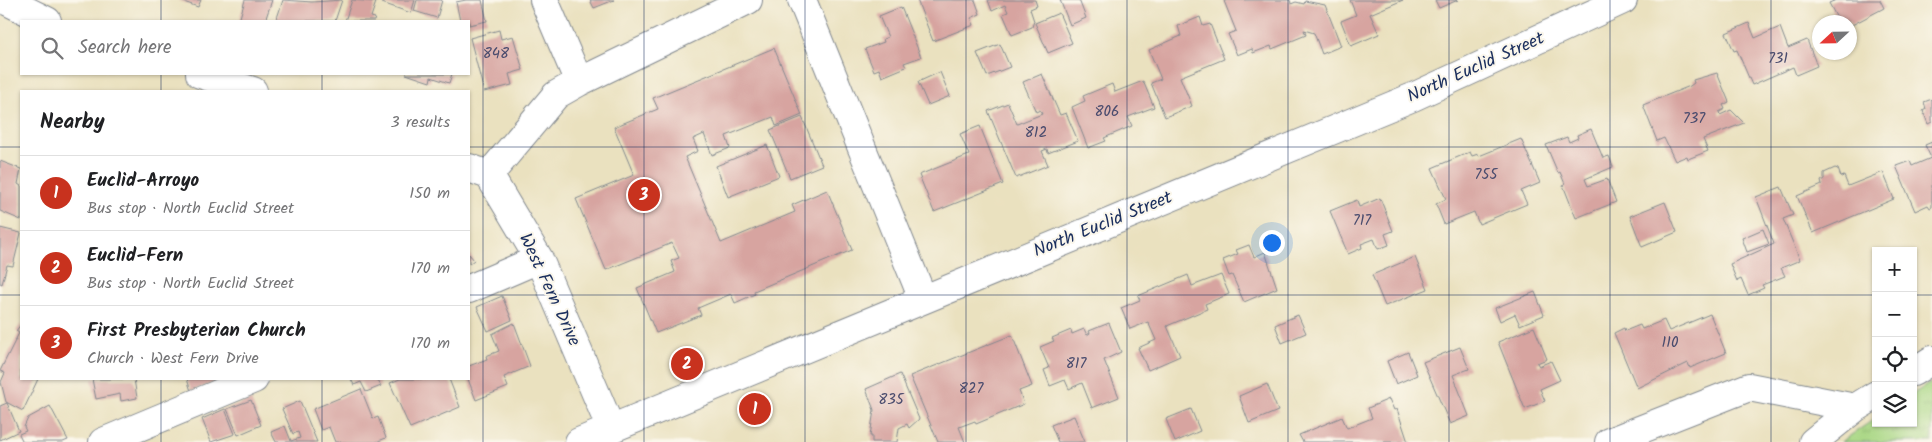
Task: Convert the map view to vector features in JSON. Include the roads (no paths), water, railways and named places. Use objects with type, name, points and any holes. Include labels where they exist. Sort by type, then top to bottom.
[{"type":"street","points":[[5,0],[45,20]]},
{"type":"street","points":[[544,0],[579,82]]},
{"type":"street","points":[[479,172],[556,95],[748,0]]},
{"type":"street","points":[[802,0],[923,299]]},
{"type":"street","name":"North Euclid Street","points":[[579,442],[1413,97],[1623,0]]},
{"type":"street","points":[[203,75],[250,90]]},
{"type":"street","name":"West Fern Drive","points":[[479,172],[539,259],[611,429]]},
{"type":"street","points":[[470,289],[539,259]]},
{"type":"street","points":[[1917,369],[1932,360]]},
{"type":"street","points":[[102,442],[252,380]]},
{"type":"street","points":[[1609,442],[1749,387],[1865,401]]},
{"type":"street","points":[[1813,442],[1865,401]]},
{"type":"place","name":"First Presbyterian Church","points":[[644,195]]},
{"type":"place","name":"Euclid-Fern","points":[[687,364]]},
{"type":"place","name":"Euclid-Arroyo","points":[[755,409]]}]
